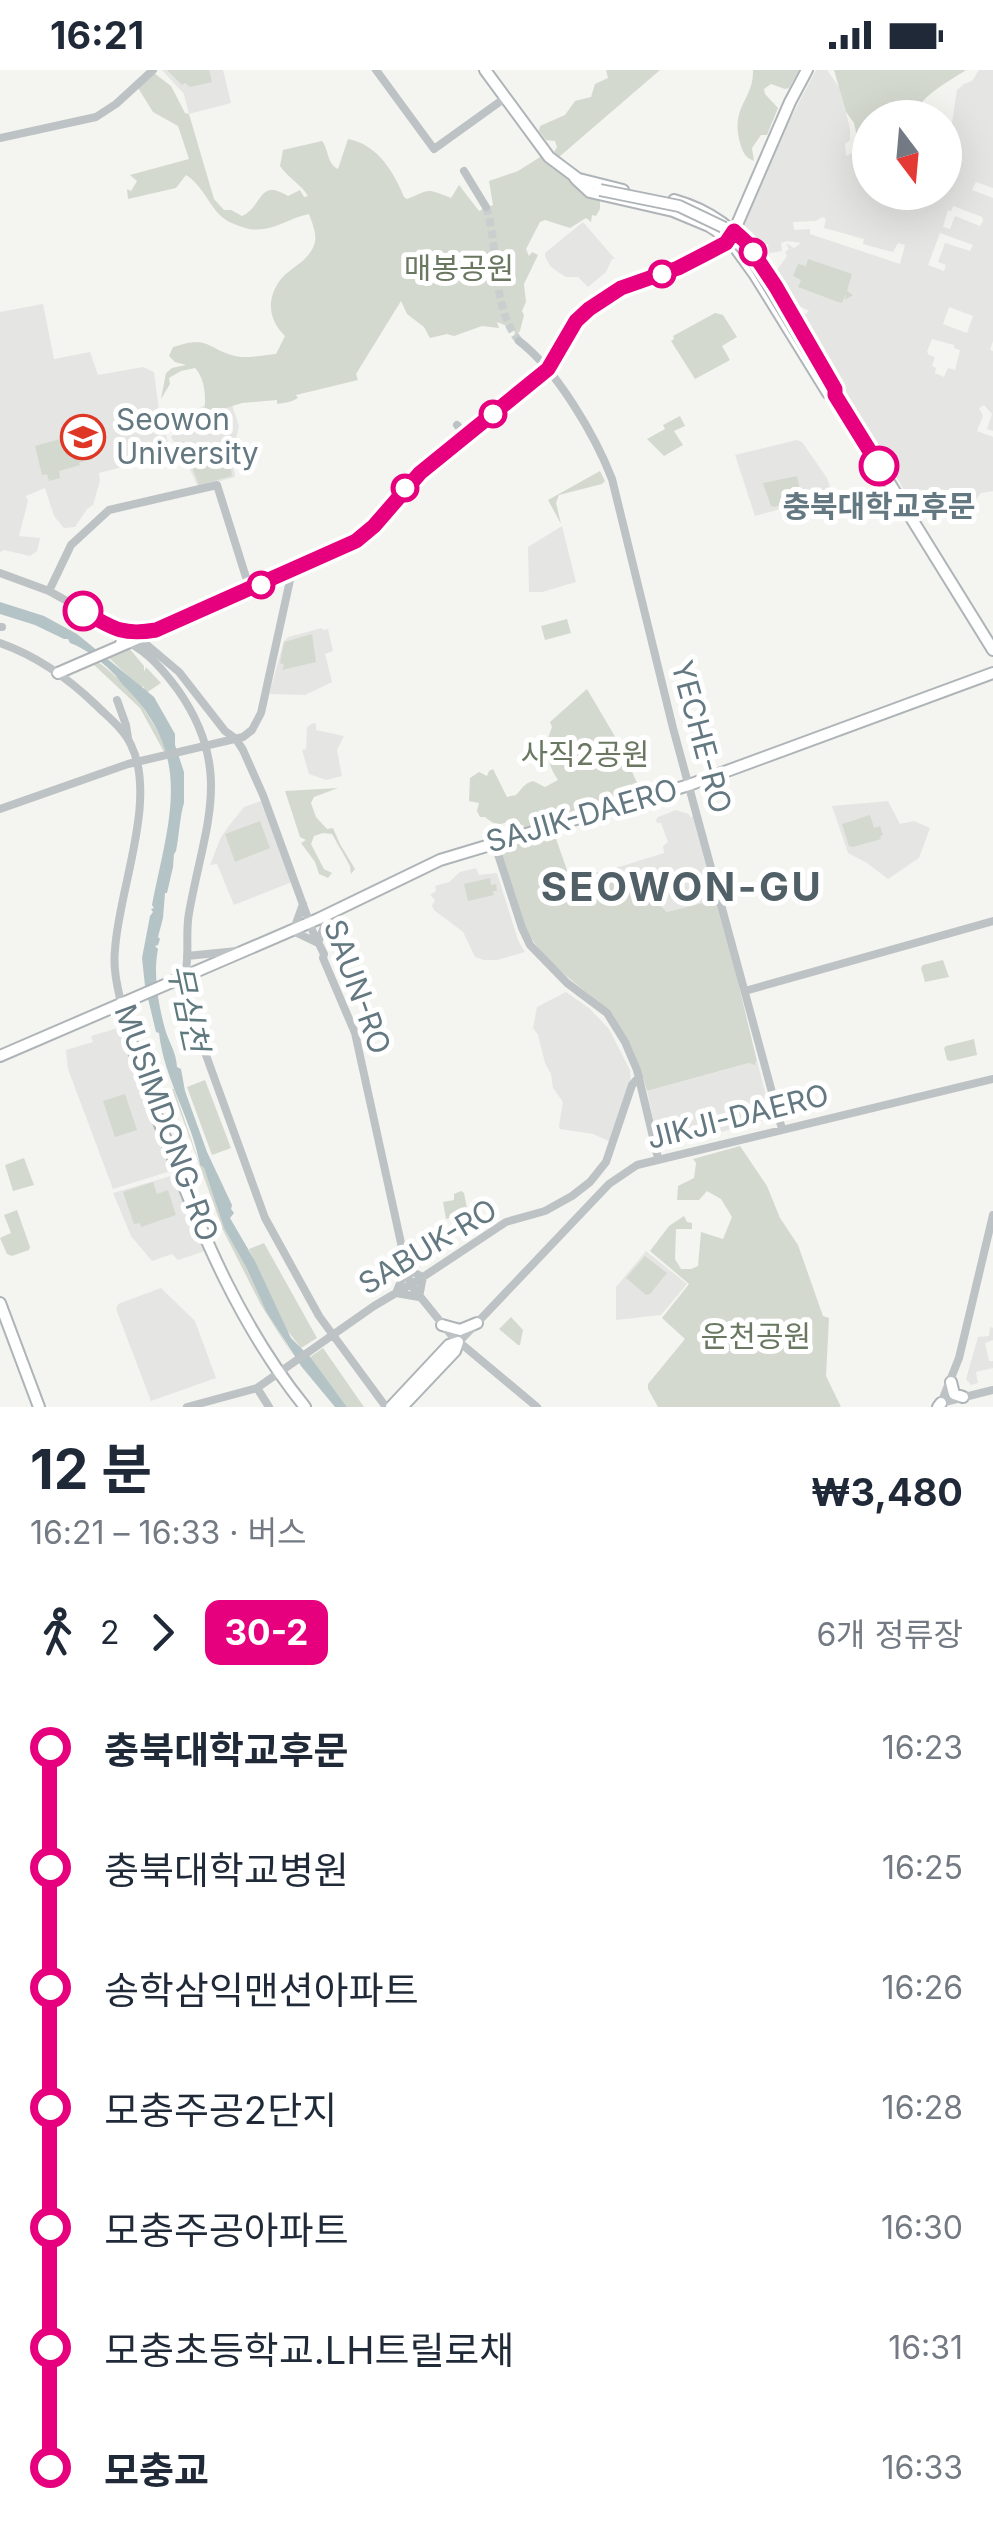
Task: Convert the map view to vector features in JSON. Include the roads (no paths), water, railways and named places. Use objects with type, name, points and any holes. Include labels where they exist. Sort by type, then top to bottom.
[{"type":"main road","points":[[485,70],[549,157],[590,192],[672,211],[746,242],[776,287],[835,395]]},
{"type":"main road","points":[[67,671],[363,536],[414,478],[548,369],[576,321],[595,304],[621,288],[678,268],[713,250],[731,235],[807,70]]},
{"type":"main road","points":[[576,178],[600,190],[680,206],[724,226],[752,258],[993,650]]},
{"type":"main road","points":[[576,178],[694,206],[715,217],[731,235],[828,393],[835,395]]},
{"type":"main road","points":[[715,217],[741,213]]},
{"type":"main road","points":[[713,250],[721,241],[715,230]]},
{"type":"main road","points":[[713,250],[728,248],[739,252]]},
{"type":"main road","points":[[128,643],[120,632],[158,630]]},
{"type":"main road","name":"SAJIK-DAERO","points":[[182,979],[444,864],[685,785],[992,674]]},
{"type":"main road","name":"SAJIK-DAERO","points":[[325,918],[450,856],[685,785]]},
{"type":"main road","name":"SAJIK-DAERO","points":[[182,979],[295,931]]},
{"type":"main road","points":[[0,1058],[182,979]]},
{"type":"main road","name":"MUSIMDONG-RO","points":[[126,1004],[151,1102],[198,1222],[238,1304],[305,1407]]},
{"type":"main road","points":[[0,1304],[39,1407]]},
{"type":"main road","points":[[442,1325],[460,1330],[477,1323]]},
{"type":"main road","points":[[394,1407],[449,1346],[458,1342]]},
{"type":"main road","points":[[951,1382],[954,1394],[963,1398]]},
{"type":"street","points":[[0,138],[96,117],[153,70]]},
{"type":"street","points":[[376,70],[434,150],[505,98]]},
{"type":"street","points":[[488,110],[494,98],[493,82]]},
{"type":"street","points":[[488,110],[502,108],[517,115]]},
{"type":"street","points":[[464,172],[486,207]]},
{"type":"street","name":"YECHE-RO","points":[[519,341],[548,369],[596,445],[612,479],[685,785],[782,1129]]},
{"type":"street","points":[[457,424],[467,436]]},
{"type":"street","points":[[50,591],[71,545],[109,510],[217,485],[250,590]]},
{"type":"street","points":[[0,809],[140,762],[243,737],[252,730],[260,719],[292,571]]},
{"type":"street","points":[[0,572],[50,591],[120,632]]},
{"type":"street","name":"MUSIMDONG-RO","points":[[0,642],[67,671],[75,687],[128,739],[140,762],[139,815],[114,946],[114,969],[126,1004]]},
{"type":"street","points":[[128,643],[152,659],[190,708],[212,784],[186,926],[187,956],[182,979],[198,1033],[265,1218],[330,1336],[394,1407]]},
{"type":"street","name":"SAUN-RO","points":[[128,643],[147,645],[179,672],[225,731],[236,739],[264,794],[332,982],[355,1033],[410,1284],[458,1342],[537,1407]]},
{"type":"street","points":[[67,671],[75,687]]},
{"type":"street","points":[[117,700],[128,739]]},
{"type":"street","points":[[490,849],[500,864],[528,942],[567,983],[607,1014],[630,1052],[658,1158]]},
{"type":"street","points":[[303,904],[325,918],[318,943],[295,931],[303,904]]},
{"type":"street","points":[[745,991],[993,920]]},
{"type":"street","points":[[187,956],[242,951]]},
{"type":"street","name":"SABUK-RO","points":[[281,1372],[506,1222],[550,1209],[584,1187],[605,1165],[632,1085],[639,1077]]},
{"type":"street","name":"JIKJI-DAERO","points":[[394,1407],[610,1184],[638,1165],[993,1079]]},
{"type":"street","points":[[624,1112],[645,1101]]},
{"type":"street","points":[[939,1405],[951,1382],[993,1215]]},
{"type":"street","points":[[406,1269],[423,1277],[419,1296],[396,1293],[406,1269]]},
{"type":"street","points":[[188,1407],[256,1388],[281,1372]]},
{"type":"street","points":[[256,1388],[269,1407]]},
{"type":"street","points":[[939,1405],[993,1390]]},
{"type":"tunnel","points":[[486,207],[504,311],[519,341]]},
{"type":"place","name":"Seowon University","points":[[83,437]]},
{"type":"place","name":"충북대학교후문","points":[[879,466]]},
{"type":"district","name":"SEOWON-GU","points":[[682,887]]},
{"type":"park label","name":"매봉공원","points":[[459,269]]},
{"type":"park label","name":"사직2공원","points":[[585,755]]},
{"type":"park label","name":"운천공원","points":[[756,1337]]},
{"type":"water label","name":"무심천","points":[[188,1008]]}]
